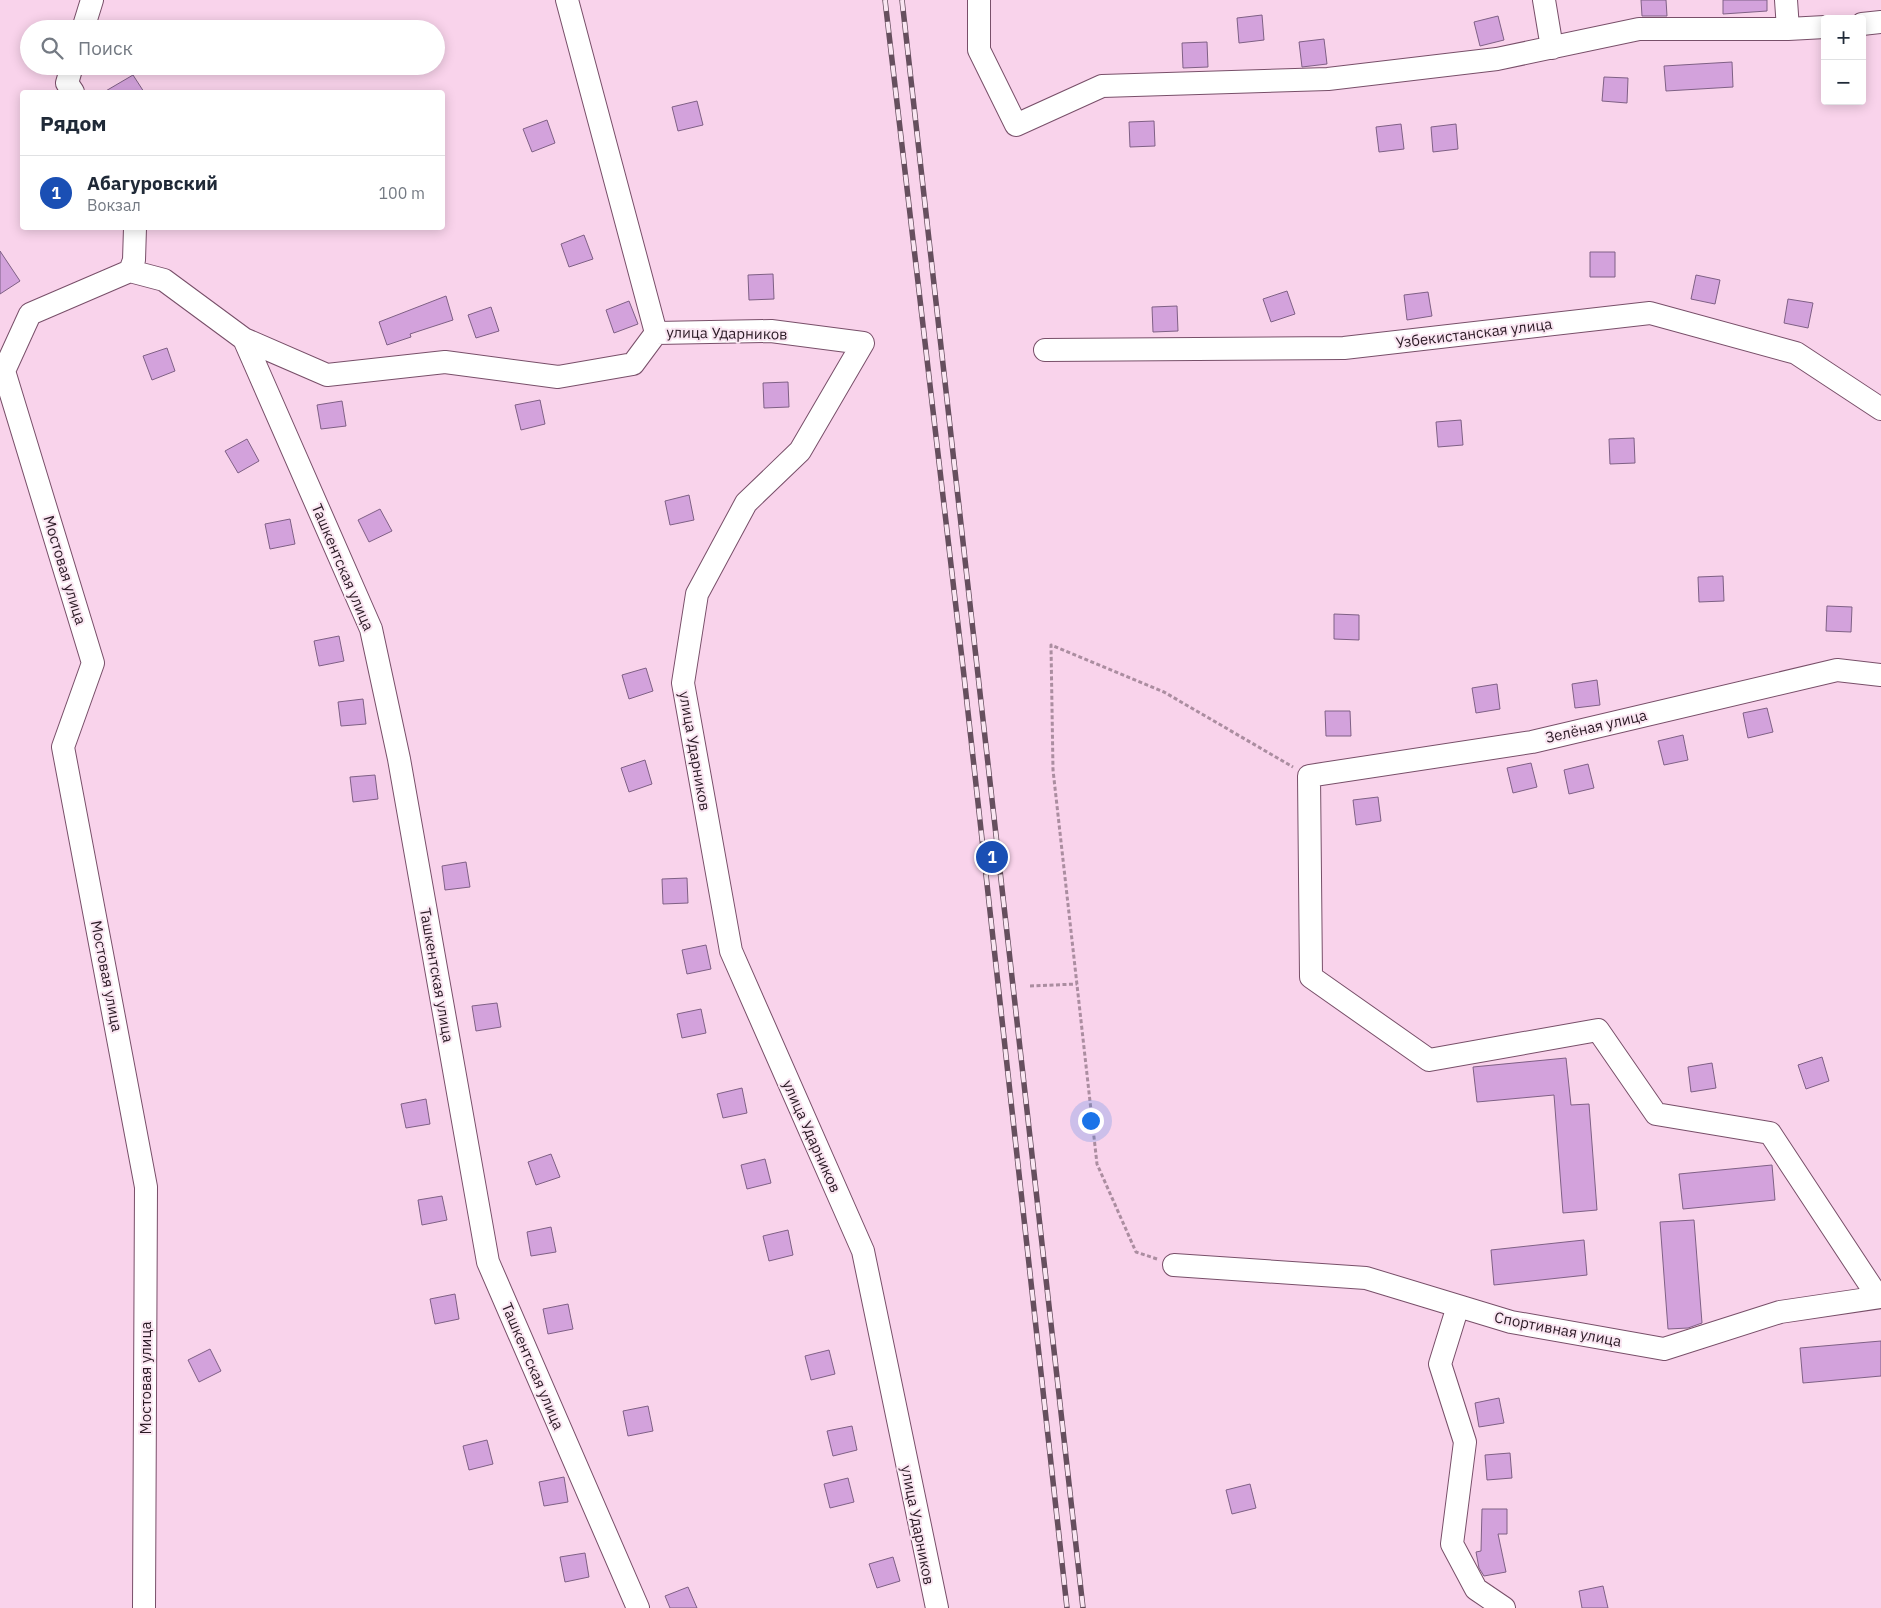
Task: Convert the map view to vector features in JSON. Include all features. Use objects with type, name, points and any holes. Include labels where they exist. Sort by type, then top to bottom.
[{"type":"street","points":[[86,20],[92,0]]},
{"type":"street","name":"улица Ударников","points":[[567,0],[656,333],[771,331],[863,343],[800,451],[746,503],[697,594],[683,683],[731,951],[863,1251],[937,1608]]},
{"type":"street","points":[[979,0],[979,50],[1016,125],[1102,86],[1328,79],[1497,59],[1639,29],[1821,27]]},
{"type":"street","points":[[1544,0],[1552,48]]},
{"type":"street","points":[[1786,0],[1788,29]]},
{"type":"street","points":[[1866,24],[1881,22]]},
{"type":"street","points":[[70,75],[68,83],[72,90]]},
{"type":"street","points":[[130,271],[134,260],[135,230]]},
{"type":"street","points":[[2,368],[30,314],[130,271],[164,280],[244,339],[327,375],[445,362],[558,377],[633,364],[656,333]]},
{"type":"street","name":"Узбекистанская улица","points":[[1045,350],[1344,348],[1650,313],[1796,353],[1881,409]]},
{"type":"street","name":"Ташкентская улица","points":[[244,339],[371,629],[399,759],[488,1262],[638,1608]]},
{"type":"street","name":"Мостовая улица","points":[[2,368],[94,663],[63,747],[146,1187],[144,1608]]},
{"type":"street","name":"Зелёная улица","points":[[1309,776],[1532,742],[1837,670],[1881,675]]},
{"type":"street","points":[[1309,776],[1311,977],[1429,1060],[1598,1030],[1656,1114],[1770,1134],[1879,1297]]},
{"type":"street","name":"Спортивная улица","points":[[1174,1265],[1366,1278],[1511,1322],[1664,1349],[1780,1312],[1879,1297]]},
{"type":"street","points":[[1458,1306],[1440,1364],[1465,1442],[1452,1544],[1476,1589],[1504,1608]]},
{"type":"path","points":[[1174,1265],[1136,1252],[1097,1164],[1053,770],[1051,644],[1164,692],[1309,776]]},
{"type":"path","points":[[1030,986],[1077,984]]},
{"type":"building","points":[[1641,0],[1666,0],[1667,16],[1642,16]]},
{"type":"building","points":[[1723,0],[1767,0],[1767,11],[1723,14]]},
{"type":"building","points":[[1262,15],[1264,40],[1239,43],[1237,18]]},
{"type":"building","points":[[1498,16],[1504,40],[1480,46],[1474,22]]},
{"type":"building","points":[[1324,39],[1327,64],[1302,67],[1299,42]]},
{"type":"building","points":[[1207,42],[1208,67],[1183,68],[1182,43]]},
{"type":"building","points":[[1732,62],[1733,87],[1666,91],[1664,66]]},
{"type":"building","points":[[133,75],[143,90],[107,90]]},
{"type":"building","points":[[1604,77],[1628,78],[1627,103],[1602,101]]},
{"type":"building","points":[[697,101],[703,125],[678,131],[672,107]]},
{"type":"building","points":[[547,120],[555,143],[532,152],[523,129]]},
{"type":"building","points":[[1154,121],[1155,146],[1130,147],[1129,122]]},
{"type":"building","points":[[1401,124],[1404,149],[1379,152],[1376,127]]},
{"type":"building","points":[[1456,124],[1458,149],[1433,152],[1431,127]]},
{"type":"building","points":[[584,235],[593,259],[569,267],[561,244]]},
{"type":"building","points":[[0,251],[20,281],[0,294]]},
{"type":"building","points":[[1590,252],[1615,252],[1615,277],[1590,277]]},
{"type":"building","points":[[773,274],[774,299],[749,300],[748,275]]},
{"type":"building","points":[[1696,275],[1720,280],[1715,304],[1691,299]]},
{"type":"building","points":[[1287,291],[1295,314],[1271,322],[1263,299]]},
{"type":"building","points":[[1428,292],[1432,316],[1407,320],[1404,295]]},
{"type":"building","points":[[446,296],[453,320],[410,334],[411,337],[387,345],[379,322]]},
{"type":"building","points":[[1788,299],[1813,303],[1808,328],[1784,323]]},
{"type":"building","points":[[629,301],[638,324],[614,333],[606,310]]},
{"type":"building","points":[[1177,306],[1178,331],[1153,332],[1152,307]]},
{"type":"building","points":[[491,307],[499,331],[476,338],[468,315]]},
{"type":"building","points":[[167,348],[175,371],[152,380],[143,356]]},
{"type":"building","points":[[788,382],[789,407],[764,408],[763,383]]},
{"type":"building","points":[[540,400],[545,424],[521,430],[515,405]]},
{"type":"building","points":[[342,401],[346,426],[321,429],[317,405]]},
{"type":"building","points":[[1461,420],[1463,445],[1438,447],[1436,422]]},
{"type":"building","points":[[1634,438],[1635,463],[1610,464],[1609,439]]},
{"type":"building","points":[[247,439],[259,461],[238,473],[225,451]]},
{"type":"building","points":[[689,495],[694,520],[670,525],[665,501]]},
{"type":"building","points":[[380,509],[392,531],[369,542],[358,520]]},
{"type":"building","points":[[290,519],[295,544],[270,549],[265,524]]},
{"type":"building","points":[[1723,576],[1724,601],[1699,602],[1698,577]]},
{"type":"building","points":[[1827,606],[1852,607],[1851,632],[1826,631]]},
{"type":"building","points":[[1334,614],[1359,615],[1359,640],[1334,639]]},
{"type":"building","points":[[339,636],[344,661],[319,666],[314,641]]},
{"type":"building","points":[[646,668],[653,691],[629,699],[622,675]]},
{"type":"building","points":[[1597,680],[1600,705],[1575,708],[1572,684]]},
{"type":"building","points":[[1497,684],[1500,709],[1476,713],[1472,688]]},
{"type":"building","points":[[363,699],[366,724],[341,726],[338,702]]},
{"type":"building","points":[[1767,708],[1773,732],[1748,738],[1743,713]]},
{"type":"building","points":[[1325,711],[1350,711],[1351,736],[1326,736]]},
{"type":"building","points":[[1683,735],[1688,760],[1664,765],[1658,741]]},
{"type":"building","points":[[645,760],[652,784],[629,792],[621,768]]},
{"type":"building","points":[[1531,763],[1537,787],[1513,793],[1507,768]]},
{"type":"building","points":[[1588,764],[1594,788],[1569,794],[1564,770]]},
{"type":"building","points":[[375,775],[378,799],[353,802],[350,777]]},
{"type":"building","points":[[1378,797],[1381,821],[1356,825],[1353,800]]},
{"type":"building","points":[[466,862],[470,887],[445,890],[442,866]]},
{"type":"building","points":[[687,878],[688,903],[663,904],[662,879]]},
{"type":"building","points":[[706,945],[711,969],[687,974],[682,950]]},
{"type":"building","points":[[497,1003],[501,1027],[476,1031],[472,1006]]},
{"type":"building","points":[[701,1009],[706,1033],[682,1038],[677,1014]]},
{"type":"building","points":[[1822,1057],[1829,1081],[1806,1089],[1798,1065]]},
{"type":"building","points":[[1566,1058],[1571,1105],[1589,1104],[1597,1210],[1563,1213],[1554,1095],[1477,1102],[1473,1067]]},
{"type":"building","points":[[1712,1063],[1716,1088],[1691,1092],[1688,1067]]},
{"type":"building","points":[[742,1088],[747,1113],[723,1118],[717,1094]]},
{"type":"building","points":[[426,1099],[430,1124],[406,1128],[401,1104]]},
{"type":"building","points":[[551,1154],[560,1177],[536,1185],[528,1162]]},
{"type":"building","points":[[765,1159],[771,1183],[747,1189],[741,1165]]},
{"type":"building","points":[[1772,1165],[1775,1200],[1683,1209],[1679,1174]]},
{"type":"building","points":[[442,1196],[447,1220],[422,1225],[418,1200]]},
{"type":"building","points":[[1694,1220],[1702,1323],[1688,1328],[1668,1329],[1660,1222]]},
{"type":"building","points":[[551,1227],[556,1252],[531,1256],[527,1232]]},
{"type":"building","points":[[788,1230],[793,1255],[769,1261],[763,1236]]},
{"type":"building","points":[[1584,1240],[1587,1275],[1494,1285],[1491,1250]]},
{"type":"building","points":[[455,1294],[459,1319],[435,1324],[430,1299]]},
{"type":"building","points":[[568,1304],[573,1329],[548,1334],[543,1309]]},
{"type":"building","points":[[1881,1341],[1881,1376],[1803,1383],[1800,1348]]},
{"type":"building","points":[[210,1349],[221,1371],[199,1382],[188,1360]]},
{"type":"building","points":[[829,1350],[835,1374],[811,1380],[805,1356]]},
{"type":"building","points":[[1499,1398],[1504,1423],[1479,1427],[1475,1403]]},
{"type":"building","points":[[648,1406],[653,1431],[628,1436],[623,1411]]},
{"type":"building","points":[[852,1426],[857,1450],[833,1456],[827,1431]]},
{"type":"building","points":[[487,1440],[493,1464],[469,1470],[463,1446]]},
{"type":"building","points":[[1510,1453],[1512,1478],[1487,1480],[1485,1455]]},
{"type":"building","points":[[564,1477],[568,1502],[544,1506],[539,1482]]},
{"type":"building","points":[[848,1478],[854,1502],[830,1508],[824,1484]]},
{"type":"building","points":[[1250,1484],[1256,1508],[1232,1514],[1226,1490]]},
{"type":"building","points":[[1482,1509],[1507,1509],[1507,1534],[1498,1534],[1506,1572],[1484,1576],[1479,1568],[1476,1552],[1481,1551]]},
{"type":"building","points":[[585,1553],[589,1577],[565,1582],[560,1557]]},
{"type":"building","points":[[893,1557],[900,1581],[877,1588],[869,1564]]},
{"type":"building","points":[[1603,1586],[1608,1608],[1582,1608],[1579,1591]]},
{"type":"building","points":[[688,1587],[697,1608],[670,1608],[665,1596]]},
{"type":"railway","points":[[885,0],[964,676],[1067,1608]]},
{"type":"railway","points":[[902,0],[1083,1608]]},
{"type":"place","name":"Абагуровский","points":[[992,857]]}]
